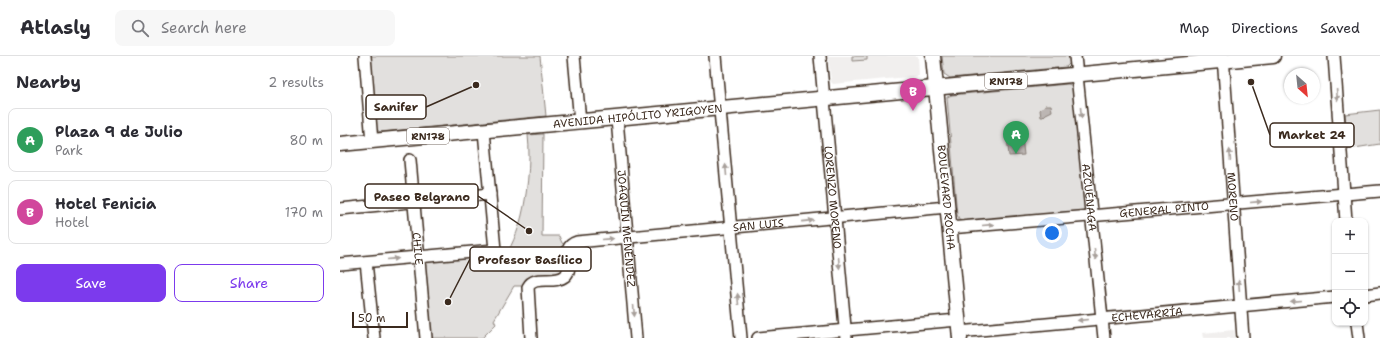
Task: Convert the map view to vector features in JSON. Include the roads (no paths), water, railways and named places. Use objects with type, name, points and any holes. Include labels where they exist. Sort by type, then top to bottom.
[{"type":"main road","name":"BOULEVARD ROCHA","points":[[933,56],[959,330]]},
{"type":"main road","name":"RN178","points":[[936,88],[1223,58],[1273,56]]},
{"type":"main road","name":"AVENIDA HIPÓLITO YRIGOYEN","points":[[340,144],[936,88]]},
{"type":"street","points":[[365,56],[372,142]]},
{"type":"street","points":[[574,56],[580,122]]},
{"type":"street","points":[[715,56],[741,338]]},
{"type":"street","name":"LORENZO MORENO","points":[[820,56],[846,334]]},
{"type":"street","name":"AZCUÉNAGA","points":[[1075,56],[1104,338]]},
{"type":"street","points":[[1334,56],[1346,218]]},
{"type":"street","name":"MORENO","points":[[1223,58],[1243,338]]},
{"type":"street","name":"JOAQUÍN MENÉNDEZ","points":[[617,119],[636,338]]},
{"type":"street","points":[[340,264],[495,250],[484,131]]},
{"type":"street","name":"CHILE","points":[[410,160],[427,337]]},
{"type":"street","name":"GENERAL PINTO","points":[[949,228],[1380,191]]},
{"type":"street","points":[[340,209],[490,194]]},
{"type":"street","name":"SAN LUIS","points":[[531,338],[527,293],[529,285],[537,281],[561,279],[567,274],[569,267],[567,253],[570,245],[577,242],[947,207]]},
{"type":"street","points":[[366,262],[374,338]]},
{"type":"street","points":[[1368,295],[1380,293]]},
{"type":"street","name":"ECHEVARRÍA","points":[[758,338],[959,330],[1332,298]]},
{"type":"street","points":[[1358,326],[1359,338]]},
{"type":"place","name":"Market 24","points":[[1251,82]]},
{"type":"place","name":"Sanifer","points":[[476,85]]},
{"type":"place","name":"Hotel Fenicia","points":[[913,111]]},
{"type":"place","name":"Plaza 9 de Julio","points":[[1016,154]]},
{"type":"place","name":"Paseo Belgrano","points":[[529,231]]},
{"type":"place","name":"Profesor Basílico","points":[[448,302]]}]
